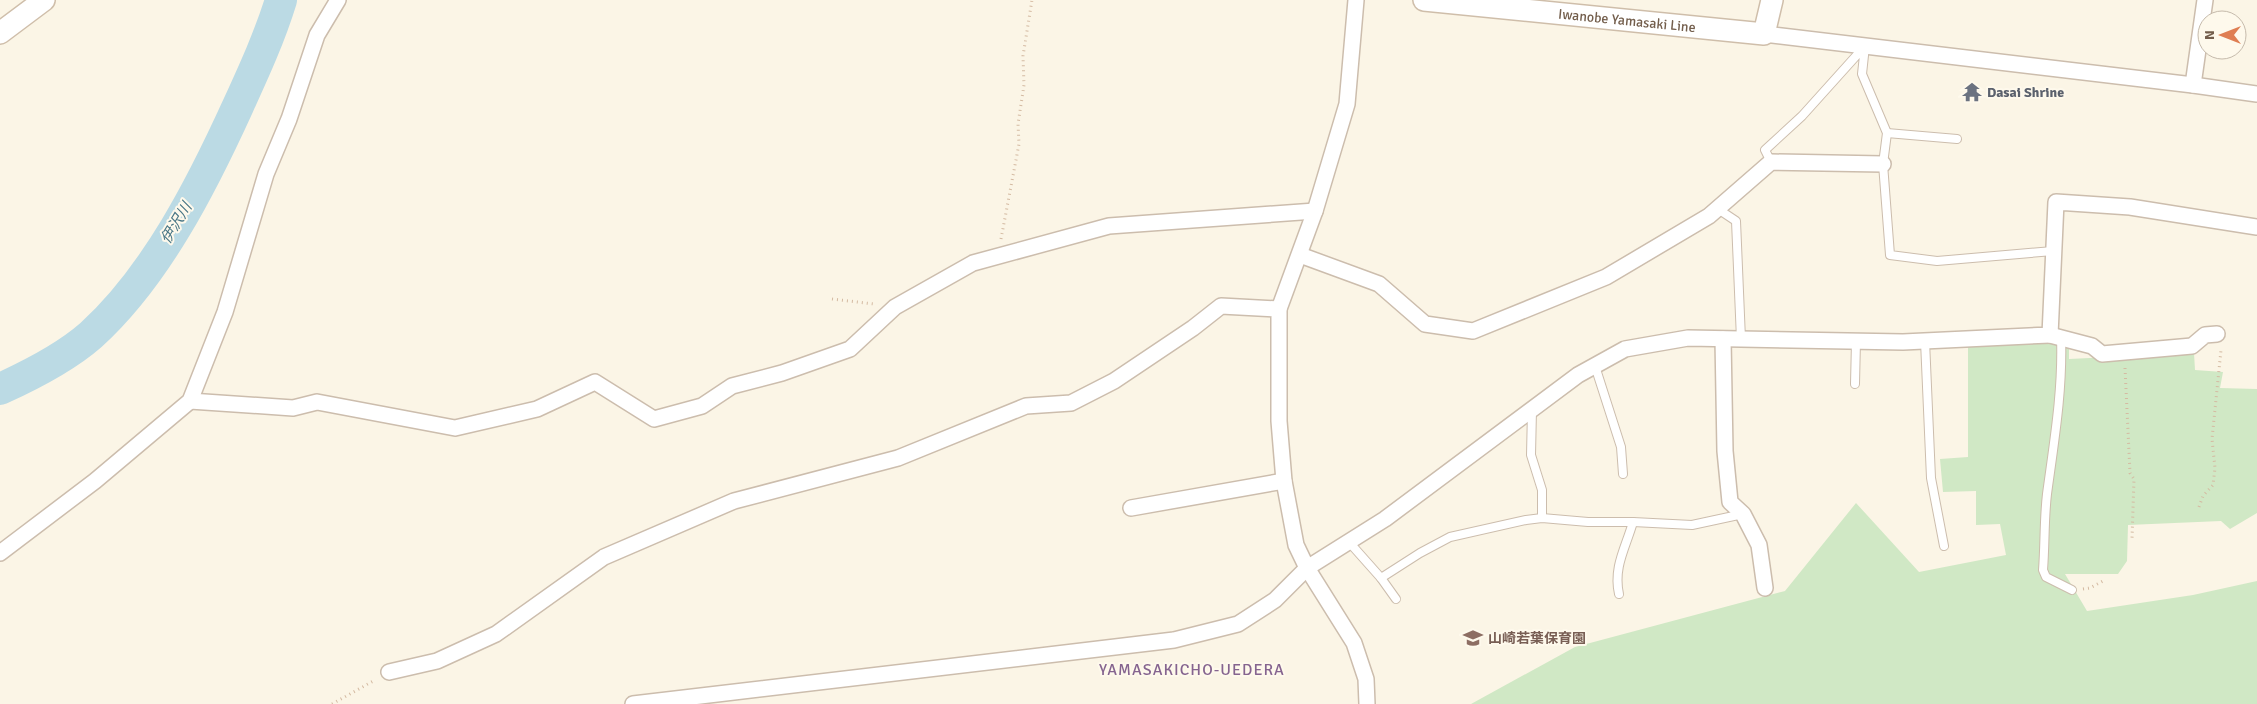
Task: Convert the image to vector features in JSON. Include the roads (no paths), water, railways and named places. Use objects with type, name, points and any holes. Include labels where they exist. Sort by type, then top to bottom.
[{"type":"main road","points":[[0,33],[44,0]]},
{"type":"main road","name":"Iwanobe Yamasaki Line","points":[[1424,0],[1764,34]]},
{"type":"main road","points":[[1764,34],[1772,0]]},
{"type":"street","points":[[0,553],[95,481],[190,401],[225,312],[266,174],[288,119],[317,35],[338,0]]},
{"type":"street","points":[[1356,0],[1347,104],[1315,211],[1279,309],[1279,421],[1284,481],[1296,545],[1307,568],[1354,643],[1366,679],[1367,704]]},
{"type":"street","points":[[2194,85],[2205,0]]},
{"type":"street","points":[[1764,34],[2257,94]]},
{"type":"street","points":[[1300,255],[1379,284],[1425,324],[1472,331],[1606,277],[1709,216],[1770,162],[1883,164]]},
{"type":"street","points":[[2055,336],[2053,251],[2056,202],[2130,207],[2257,227]]},
{"type":"street","points":[[190,401],[293,408],[317,402],[455,428],[537,409],[595,382],[654,419],[702,406],[732,386],[782,373],[850,349],[895,307],[973,263],[1110,226],[1315,211]]},
{"type":"street","points":[[389,672],[437,661],[496,634],[604,557],[734,501],[898,458],[1026,406],[1071,403],[1114,381],[1193,328],[1221,306],[1279,309]]},
{"type":"street","points":[[633,704],[1174,640],[1238,624],[1275,600],[1307,568],[1400,508],[1578,375],[1625,349],[1688,338],[1925,341],[2055,336],[2092,346],[2102,354],[2192,346],[2205,335],[2217,334]]},
{"type":"street","points":[[1724,339],[1725,451],[1730,502],[1743,514],[1759,545],[1765,588]]},
{"type":"street","points":[[1131,508],[1284,481]]},
{"type":"lane","points":[[1865,46],[1862,74],[1887,133],[1883,164],[1890,255],[1937,261],[2053,251]]},
{"type":"lane","points":[[1770,162],[1765,150],[1802,116],[1865,46]]},
{"type":"lane","points":[[1887,133],[1957,139]]},
{"type":"lane","points":[[1718,209],[1736,221],[1741,339]]},
{"type":"lane","points":[[2055,336],[2062,362],[2055,447],[2047,495],[2043,570],[2046,577],[2072,590]]},
{"type":"lane","points":[[1855,384],[1856,341]]},
{"type":"lane","points":[[1925,341],[1931,478],[1944,546]]},
{"type":"lane","points":[[1595,366],[1621,447],[1623,474]]},
{"type":"lane","points":[[1532,410],[1530,455],[1542,490],[1542,518]]},
{"type":"lane","points":[[1381,578],[1420,553],[1450,537],[1542,518],[1588,522],[1692,525],[1743,514]]},
{"type":"lane","points":[[1619,594],[1616,579],[1623,548],[1633,522]]},
{"type":"lane","points":[[1348,542],[1381,578],[1396,599]]},
{"type":"waterway","name":"伊沢川","points":[[0,389],[48,365],[71,351],[91,335],[115,311],[157,257],[193,198],[224,136],[272,27],[281,0]]},
{"type":"place","name":"Dasai Shrine","points":[[1972,92]]},
{"type":"place","name":"山崎若葉保育園","points":[[1473,638]]},
{"type":"district","name":"YAMASAKICHO-UEDERA","points":[[1192,669]]}]
